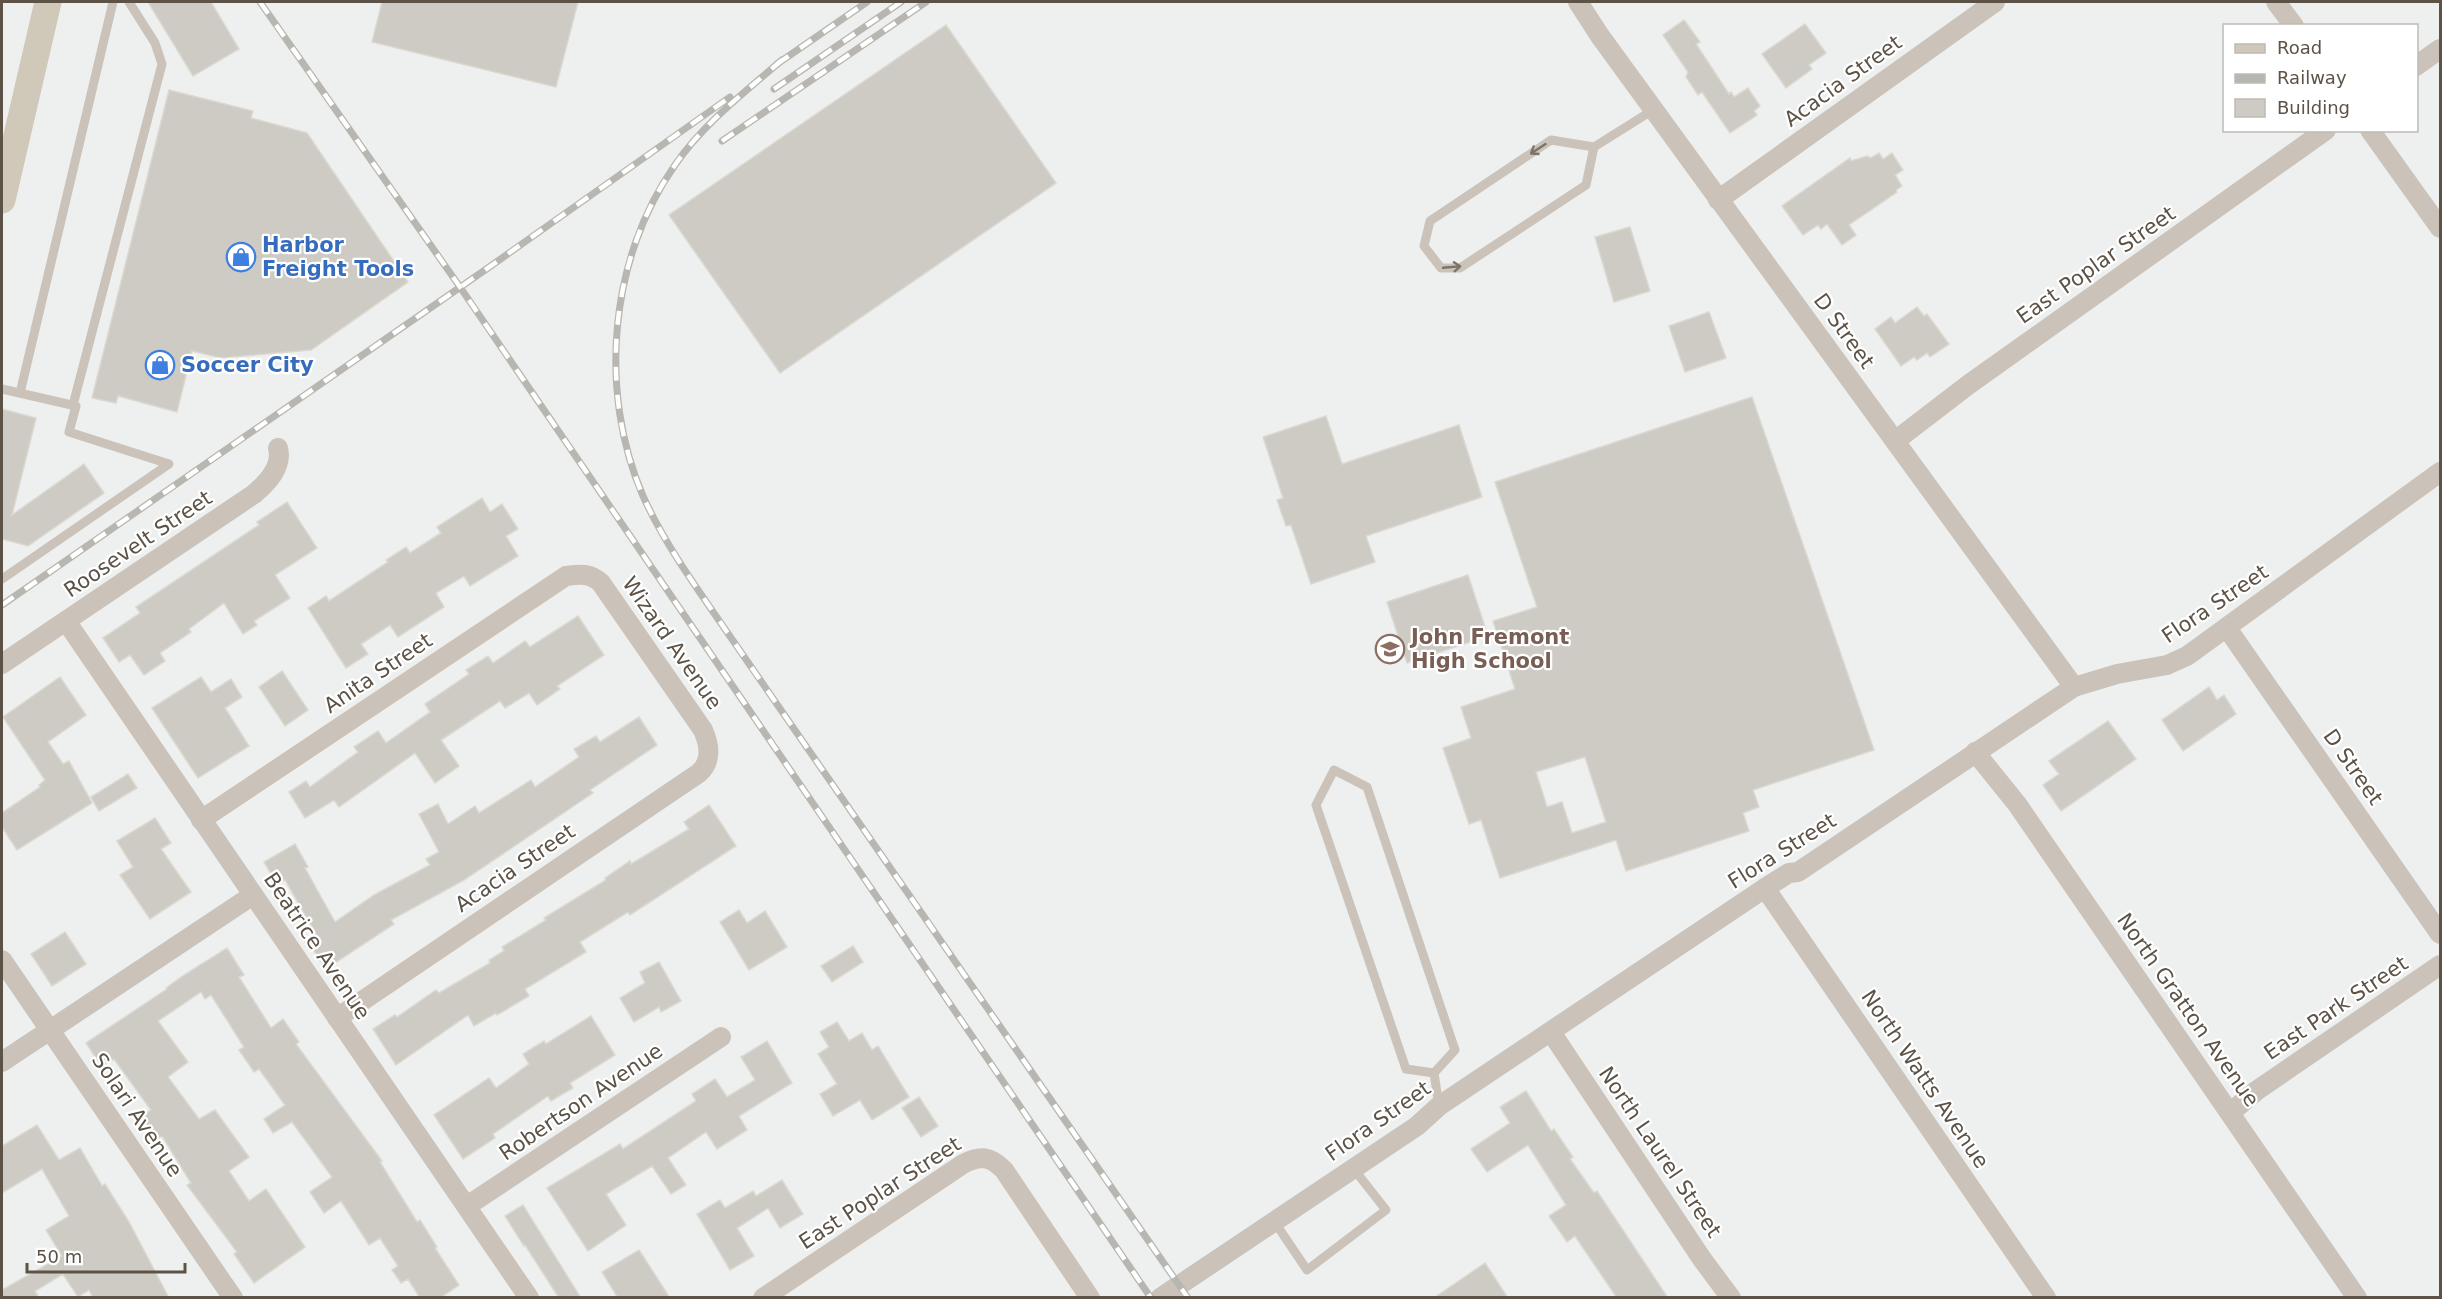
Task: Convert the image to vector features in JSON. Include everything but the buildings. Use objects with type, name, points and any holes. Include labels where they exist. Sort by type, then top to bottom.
[{"type":"main road","points":[[3,186],[48,2]]},
{"type":"street","name":"D Street","points":[[1580,2],[1600,36],[1653,110],[2074,687]]},
{"type":"street","name":"Acacia Street","points":[[1718,200],[1995,2]]},
{"type":"street","points":[[2276,2],[2292,24]]},
{"type":"street","points":[[2418,65],[2440,49]]},
{"type":"street","name":"East Poplar Street","points":[[1895,441],[1968,385],[2323,132]]},
{"type":"street","points":[[2371,132],[2440,228]]},
{"type":"street","name":"Roosevelt Street","points":[[2,664],[254,494],[274,472],[280,454],[278,448]]},
{"type":"street","name":"Flora Street","points":[[1160,1298],[1417,1126],[1439,1106],[1765,888],[1789,873],[1798,872],[2074,687],[2117,674],[2167,665],[2187,656],[2440,472]]},
{"type":"street","name":"Wizard Avenue","points":[[584,573],[595,577],[601,583],[703,730],[709,750]]},
{"type":"street","name":"Anita Street","points":[[201,820],[566,576],[584,573]]},
{"type":"street","name":"Beatrice Avenue","points":[[66,621],[529,1298]]},
{"type":"street","name":"D Street","points":[[2227,628],[2440,933]]},
{"type":"street","name":"Acacia Street","points":[[337,1018],[699,773],[705,767],[709,750]]},
{"type":"street","name":"North Gratton Avenue","points":[[1976,752],[2017,804],[2357,1298]]},
{"type":"street","name":"North Watts Avenue","points":[[1765,888],[2046,1298]]},
{"type":"street","points":[[2,1062],[253,895]]},
{"type":"street","name":"Solari Avenue","points":[[2,960],[233,1298]]},
{"type":"street","name":"East Park Street","points":[[2229,1113],[2256,1091],[2440,965]]},
{"type":"street","name":"North Laurel Street","points":[[1551,1032],[1695,1249],[1731,1298]]},
{"type":"street","name":"Robertson Avenue","points":[[467,1206],[722,1037]]},
{"type":"street","name":"East Poplar Street","points":[[763,1298],[974,1158],[994,1160],[1090,1298]]},
{"type":"lane","points":[[20,393],[113,2]]},
{"type":"lane","points":[[2,579],[169,464],[69,432],[75,406],[73,405],[162,64],[155,43],[129,2]]},
{"type":"lane","points":[[1593,147],[1586,185],[1460,268],[1441,268],[1424,246],[1430,221],[1551,140],[1593,147],[1653,110]]},
{"type":"lane","points":[[2,389],[73,405]]},
{"type":"lane","points":[[1334,770],[1367,787],[1455,1050],[1434,1073],[1406,1069],[1316,805],[1334,770]]},
{"type":"lane","points":[[1434,1073],[1439,1106]]},
{"type":"lane","points":[[1274,1221],[1306,1270],[1386,1210],[1353,1168]]},
{"type":"railway","points":[[260,2],[460,287],[1151,1298]]},
{"type":"railway","points":[[777,64],[867,2]]},
{"type":"railway","points":[[774,89],[901,2]]},
{"type":"railway","points":[[722,141],[926,2]]},
{"type":"railway","points":[[782,60],[725,109],[686,150],[653,202],[636,242],[624,284],[617,327],[616,370],[620,414],[629,456],[652,514],[693,583],[1188,1298]]},
{"type":"railway","points":[[2,605],[730,97]]},
{"type":"place","name":"Harbor Freight Tools","points":[[241,257]]},
{"type":"place","name":"Soccer City","points":[[160,365]]},
{"type":"place","name":"John Fremont High School","points":[[1390,649]]}]
